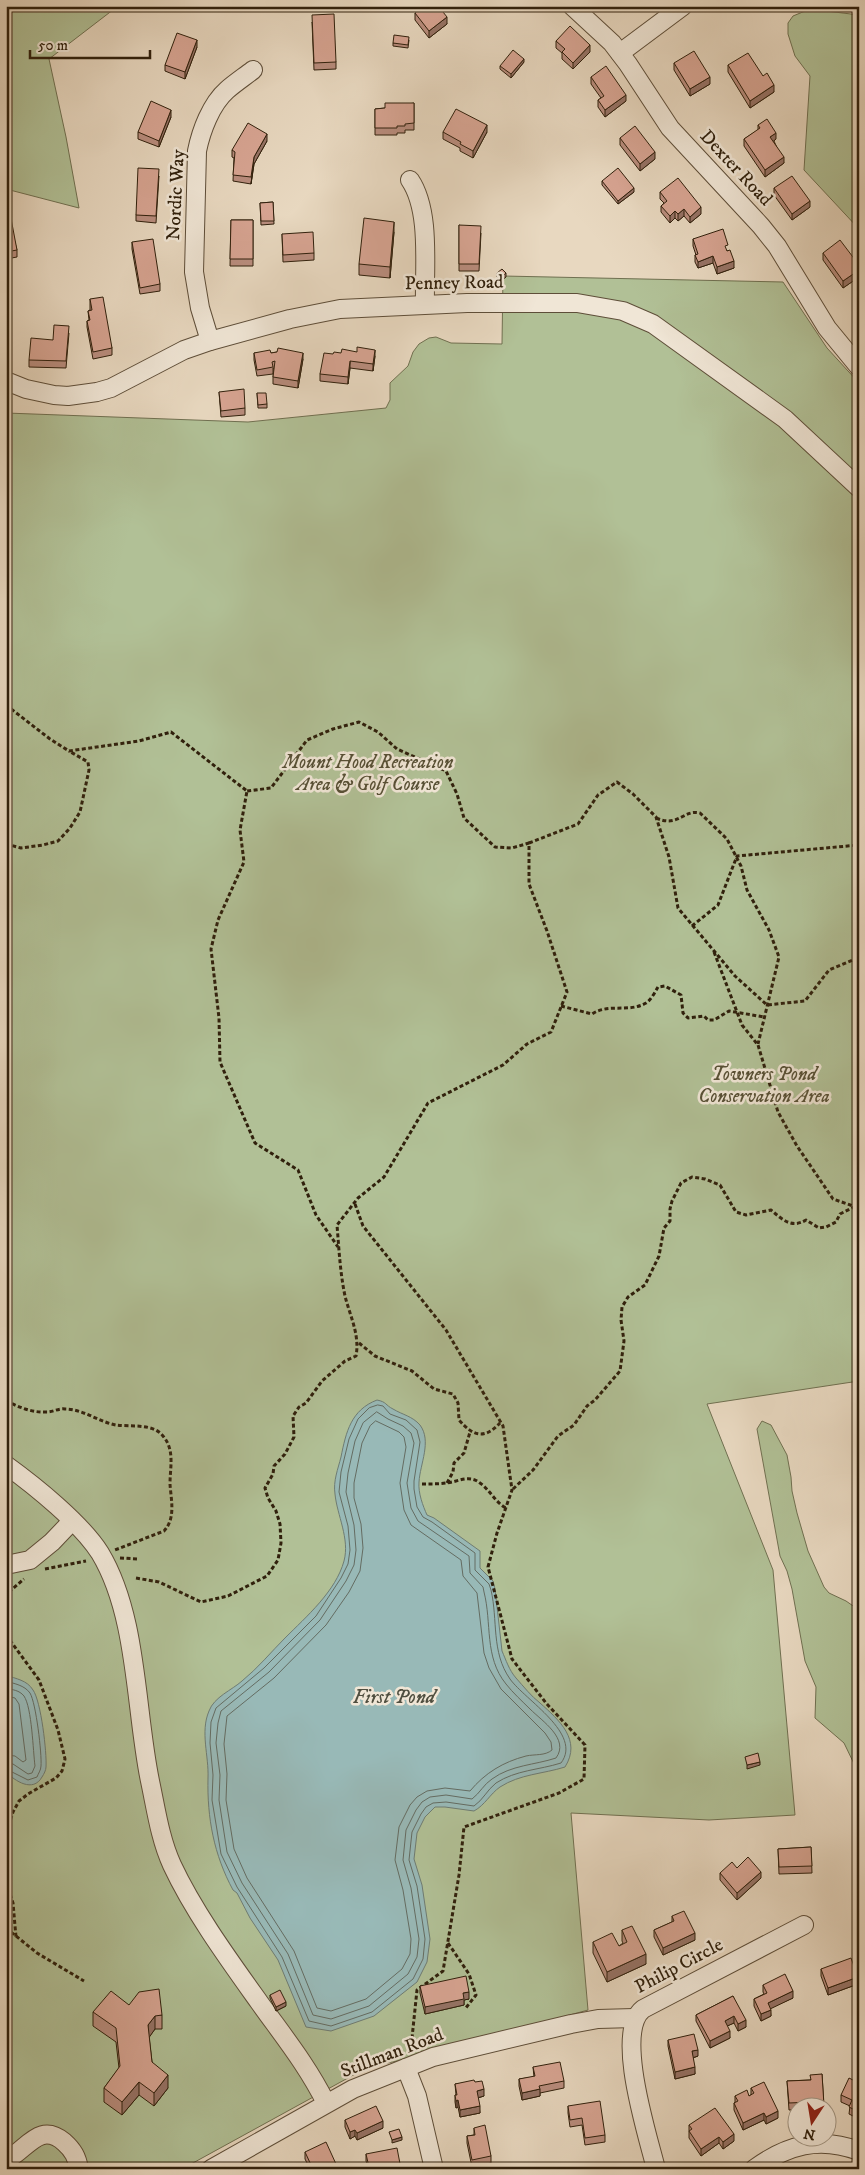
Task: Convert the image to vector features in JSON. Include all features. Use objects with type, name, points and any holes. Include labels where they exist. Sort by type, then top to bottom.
[{"type":"street","name":"Dexter Road","points":[[572,6],[620,53],[670,128],[761,226],[777,246],[828,328],[859,367]]},
{"type":"street","points":[[620,53],[683,6]]},
{"type":"street","name":"Nordic Way","points":[[210,341],[200,308],[194,272],[197,151],[202,134],[216,103],[226,90],[253,70]]},
{"type":"street","points":[[410,180],[418,193],[424,214],[424,304]]},
{"type":"street","name":"Penney Road","points":[[6,381],[26,389],[54,395],[68,396],[97,392],[110,388],[184,350],[210,341],[290,319],[340,309],[424,304],[577,303],[606,307],[642,318],[785,418],[859,488]]},
{"type":"street","points":[[6,1465],[50,1500],[109,1557],[134,1671],[147,1766],[161,1832],[172,1865],[201,1914],[252,1991],[305,2064],[326,2103]]},
{"type":"street","points":[[6,1565],[30,1560],[72,1522]]},
{"type":"street","name":"Philip Circle","points":[[656,2169],[632,2061],[631,2035],[634,2018],[643,2009],[804,1926]]},
{"type":"street","name":"Stillman Road","points":[[211,2169],[353,2089],[447,2053],[484,2046],[571,2024],[598,2019],[634,2018]]},
{"type":"street","points":[[406,2068],[417,2096],[434,2169]]},
{"type":"street","points":[[6,2160],[42,2134],[49,2134],[62,2140],[72,2150],[77,2157],[79,2169]]},
{"type":"street","points":[[754,2169],[778,2152],[804,2145],[831,2144],[859,2150]]},
{"type":"path","points":[[6,705],[50,739],[88,762],[89,770],[80,812],[70,828],[58,841],[21,848],[6,844]]},
{"type":"path","points":[[68,751],[140,741],[171,732],[247,791],[271,788],[307,740],[334,729],[359,722],[378,732],[397,749],[446,771],[458,794],[464,818],[495,846],[512,848],[578,824],[598,794],[617,782],[656,817],[666,822],[695,812],[700,813],[728,839],[737,856],[747,890],[769,930],[779,957],[758,1044]]},
{"type":"path","points":[[247,791],[240,830],[244,862],[218,920],[211,949],[220,1018],[220,1062],[255,1143],[298,1170],[316,1215],[338,1247]]},
{"type":"path","points":[[656,817],[669,857],[678,908],[735,976],[767,1005],[805,1001],[829,970],[855,959]]},
{"type":"path","points":[[136,1578],[159,1582],[201,1602],[228,1596],[267,1576],[278,1560],[282,1543],[280,1524],[265,1488],[273,1474],[274,1466],[285,1454],[294,1437],[293,1416],[306,1403],[322,1381],[345,1361],[356,1356],[359,1343],[345,1296],[337,1225],[358,1198],[384,1177],[428,1104],[503,1065],[527,1044],[551,1032],[567,992],[548,931],[529,884],[529,843]]},
{"type":"path","points":[[737,856],[859,845]]},
{"type":"path","points":[[692,926],[718,905],[737,856]]},
{"type":"path","points":[[713,949],[736,1013],[742,1025],[758,1044],[778,1112],[797,1146],[833,1199],[857,1207]]},
{"type":"path","points":[[561,1006],[592,1014],[600,1008],[629,1007],[647,1003],[658,987],[665,986],[681,995],[683,1013],[688,1018],[704,1016],[708,1020],[714,1020],[728,1011],[764,1017]]},
{"type":"path","points":[[512,1490],[533,1470],[558,1436],[574,1425],[588,1406],[620,1371],[624,1341],[621,1320],[622,1307],[628,1297],[645,1285],[659,1256],[664,1228],[670,1221],[672,1201],[681,1183],[692,1177],[705,1179],[720,1185],[736,1212],[746,1215],[771,1210],[786,1222],[793,1224],[806,1220],[819,1228],[836,1222],[840,1214],[857,1207]]},
{"type":"path","points":[[355,1204],[364,1226],[446,1330],[503,1426],[512,1490],[488,1567],[512,1659],[546,1703],[585,1745],[584,1779],[559,1793],[464,1827],[460,1875],[443,1971],[417,1990],[412,2038]]},
{"type":"path","points":[[359,1343],[375,1356],[412,1371],[434,1389],[453,1394],[458,1403],[459,1420],[470,1432],[478,1434],[488,1433],[500,1423]]},
{"type":"path","points":[[6,1401],[30,1411],[48,1412],[64,1408],[116,1425],[157,1430],[169,1444],[172,1457],[170,1485],[172,1504],[168,1526],[164,1531],[109,1557],[41,1570]]},
{"type":"path","points":[[446,1483],[453,1472],[454,1463],[464,1453],[470,1432]]},
{"type":"path","points":[[422,1484],[446,1483],[466,1478],[478,1481],[506,1508]]},
{"type":"path","points":[[109,1557],[138,1559]]},
{"type":"path","points":[[6,1598],[16,1586],[28,1577]]},
{"type":"path","points":[[6,1635],[39,1680],[58,1730],[65,1759],[62,1771],[56,1778],[19,1801],[13,1812],[6,1834]]},
{"type":"path","points":[[6,1882],[13,1903],[16,1937]]},
{"type":"path","points":[[6,1928],[37,1953],[84,1980]]},
{"type":"path","points":[[448,1943],[469,1974],[476,1995],[465,2009]]},
{"type":"green space","points":[[6,6],[118,6],[49,59],[79,208],[6,189]]},
{"type":"green space","points":[[810,9],[859,15],[859,229],[804,170],[810,76],[795,56],[788,34],[788,23],[793,16]]},
{"type":"green space","name":"Mount Hood Recreation Area & Golf Course","points":[[503,276],[783,282],[827,348],[859,383],[859,1381],[707,1404],[773,1570],[795,1815],[709,1820],[571,1813],[588,2010],[412,2058],[368,2067],[182,2169],[6,2169],[6,413],[248,422],[386,408],[390,400],[390,383],[408,366],[413,352],[419,344],[429,338],[436,337],[451,343],[502,344]]},
{"type":"green space","points":[[762,1421],[771,1425],[787,1455],[797,1513],[808,1551],[824,1587],[829,1593],[859,1610],[859,1774],[844,1743],[815,1718],[816,1687],[805,1661],[792,1589],[780,1556],[757,1429]]},
{"type":"water","name":"First Pond","points":[[377,1400],[411,1418],[420,1425],[425,1438],[425,1445],[419,1486],[421,1499],[427,1515],[480,1551],[480,1568],[493,1581],[495,1589],[502,1651],[508,1665],[528,1691],[561,1724],[570,1739],[571,1748],[570,1757],[565,1767],[516,1779],[496,1790],[474,1811],[435,1807],[425,1817],[417,1833],[414,1859],[422,1885],[430,1939],[427,1962],[417,1982],[374,2016],[331,2031],[306,2027],[278,1960],[226,1877],[216,1850],[210,1822],[205,1727],[211,1706],[254,1671],[311,1612],[327,1593],[340,1572],[344,1561],[345,1544],[336,1502],[336,1475],[351,1423],[361,1410]]},
{"type":"water","points":[[6,1675],[28,1684],[33,1690],[39,1705],[46,1767],[42,1777],[34,1784],[29,1785],[19,1782],[6,1772]]},
{"type":"building","points":[[423,6],[441,6],[439,7],[447,17],[429,31],[415,13]]},
{"type":"building","points":[[334,14],[336,62],[314,63],[312,15]]},
{"type":"building","points":[[570,26],[590,45],[573,63],[562,52],[565,49],[556,41]]},
{"type":"building","points":[[177,33],[197,40],[185,72],[165,65]]},
{"type":"building","points":[[394,35],[409,37],[408,45],[393,43]]},
{"type":"building","points":[[513,50],[524,59],[511,74],[500,66]]},
{"type":"building","points":[[694,51],[710,77],[690,89],[674,63]]},
{"type":"building","points":[[748,53],[763,76],[767,73],[774,85],[750,101],[728,65]]},
{"type":"building","points":[[606,66],[626,95],[605,110],[598,100],[604,96],[591,77]]},
{"type":"building","points":[[151,101],[171,110],[159,141],[138,132]]},
{"type":"building","points":[[385,103],[414,103],[414,123],[397,126],[397,128],[375,128],[375,109],[385,108]]},
{"type":"building","points":[[456,109],[487,125],[473,151],[443,132]]},
{"type":"building","points":[[767,119],[776,133],[770,137],[784,157],[765,170],[744,139],[760,128],[758,125]]},
{"type":"building","points":[[248,123],[267,134],[254,157],[251,177],[233,175],[235,152],[232,150]]},
{"type":"building","points":[[635,126],[655,152],[640,164],[620,138]]},
{"type":"building","points":[[138,168],[159,169],[156,216],[136,215]]},
{"type":"building","points":[[618,168],[634,188],[618,201],[602,181]]},
{"type":"building","points":[[792,176],[810,201],[792,214],[774,188]]},
{"type":"building","points":[[678,178],[701,207],[690,217],[684,209],[678,214],[675,211],[670,216],[661,206],[667,201],[660,192]]},
{"type":"building","points":[[273,202],[274,221],[261,221],[260,203]]},
{"type":"building","points":[[9,208],[17,250],[6,252],[6,209]]},
{"type":"building","points":[[364,218],[394,222],[390,267],[359,264]]},
{"type":"building","points":[[231,220],[253,220],[253,259],[230,259]]},
{"type":"building","points":[[459,225],[481,226],[479,264],[459,264]]},
{"type":"building","points":[[723,229],[728,245],[725,246],[727,251],[730,250],[734,261],[717,267],[713,256],[698,262],[695,255],[698,254],[693,239]]},
{"type":"building","points":[[313,232],[314,253],[283,255],[282,234]]},
{"type":"building","points":[[153,239],[160,284],[140,288],[132,242]]},
{"type":"building","points":[[840,240],[859,265],[859,270],[843,281],[823,253]]},
{"type":"building","points":[[502,269],[506,273],[501,278],[497,273]]},
{"type":"building","points":[[103,297],[112,348],[93,352],[87,321],[90,320],[88,311],[92,310],[90,299]]},
{"type":"building","points":[[54,325],[69,326],[66,361],[29,360],[31,338],[53,340]]},
{"type":"building","points":[[357,347],[375,350],[373,364],[350,361],[348,377],[320,374],[324,353],[341,353],[342,349],[357,352]]},
{"type":"building","points":[[278,348],[303,353],[298,381],[273,377],[275,361],[272,362],[273,367],[257,370],[254,353],[270,350],[271,353],[277,352]]},
{"type":"building","points":[[244,389],[245,408],[221,411],[219,392]]},
{"type":"building","points":[[257,393],[266,393],[267,404],[258,405]]},
{"type":"building","points":[[758,1753],[760,1762],[747,1765],[745,1757]]},
{"type":"building","points":[[811,1847],[812,1866],[779,1867],[778,1849]]},
{"type":"building","points":[[748,1857],[761,1872],[737,1893],[720,1873],[732,1862],[737,1868]]},
{"type":"building","points":[[859,1900],[859,1933],[858,1933],[854,1901]]},
{"type":"building","points":[[684,1911],[695,1933],[663,1948],[654,1930],[674,1921],[672,1916]]},
{"type":"building","points":[[632,1926],[646,1954],[607,1972],[593,1942],[612,1933],[619,1946],[627,1942],[622,1930]]},
{"type":"building","points":[[851,1958],[858,1977],[828,1988],[821,1969]]},
{"type":"building","points":[[785,1974],[793,1991],[768,2003],[771,2010],[761,2014],[754,1999],[767,1993],[763,1985]]},
{"type":"building","points":[[466,1976],[469,1992],[463,1993],[464,1999],[425,2007],[420,1986]]},
{"type":"building","points":[[159,1989],[162,2015],[155,2016],[148,2025],[152,2062],[168,2075],[154,2093],[139,2082],[122,2102],[104,2088],[120,2066],[116,2028],[93,2012],[111,1991],[129,2005],[139,1992]]},
{"type":"building","points":[[280,1990],[286,2002],[276,2007],[270,1995]]},
{"type":"building","points":[[733,1996],[746,2020],[738,2024],[734,2016],[725,2021],[730,2031],[710,2041],[696,2015]]},
{"type":"building","points":[[694,2034],[698,2050],[692,2051],[695,2067],[675,2072],[668,2040]]},
{"type":"building","points":[[560,2062],[564,2081],[539,2086],[540,2089],[522,2093],[519,2079],[535,2076],[533,2067]]},
{"type":"building","points":[[822,2074],[824,2098],[789,2098],[787,2081],[811,2080],[810,2075]]},
{"type":"building","points":[[849,2078],[859,2083],[859,2112],[849,2107],[852,2100],[841,2095]]},
{"type":"building","points":[[474,2080],[475,2082],[482,2081],[484,2089],[477,2091],[480,2106],[460,2110],[458,2100],[456,2101],[455,2084]]},
{"type":"building","points":[[764,2082],[778,2111],[766,2117],[764,2113],[743,2123],[734,2103],[738,2101],[735,2096],[747,2090],[749,2096],[754,2093],[751,2088]]},
{"type":"building","points":[[600,2101],[605,2135],[585,2138],[582,2118],[570,2120],[568,2106]]},
{"type":"building","points":[[376,2106],[383,2121],[357,2133],[355,2130],[350,2132],[345,2120]]},
{"type":"building","points":[[715,2108],[734,2134],[723,2142],[719,2137],[701,2149],[689,2131],[692,2129],[689,2125]]},
{"type":"building","points":[[485,2125],[491,2156],[472,2160],[467,2136],[475,2135],[474,2128]]},
{"type":"building","points":[[399,2129],[402,2137],[392,2140],[389,2132]]},
{"type":"building","points":[[326,2142],[336,2164],[325,2169],[310,2169],[312,2167],[305,2152]]},
{"type":"building","points":[[397,2148],[401,2169],[364,2168],[369,2167],[366,2154]]},
{"type":"park label","name":"Towners Pond Conservation Area","points":[[764,1085]]}]
